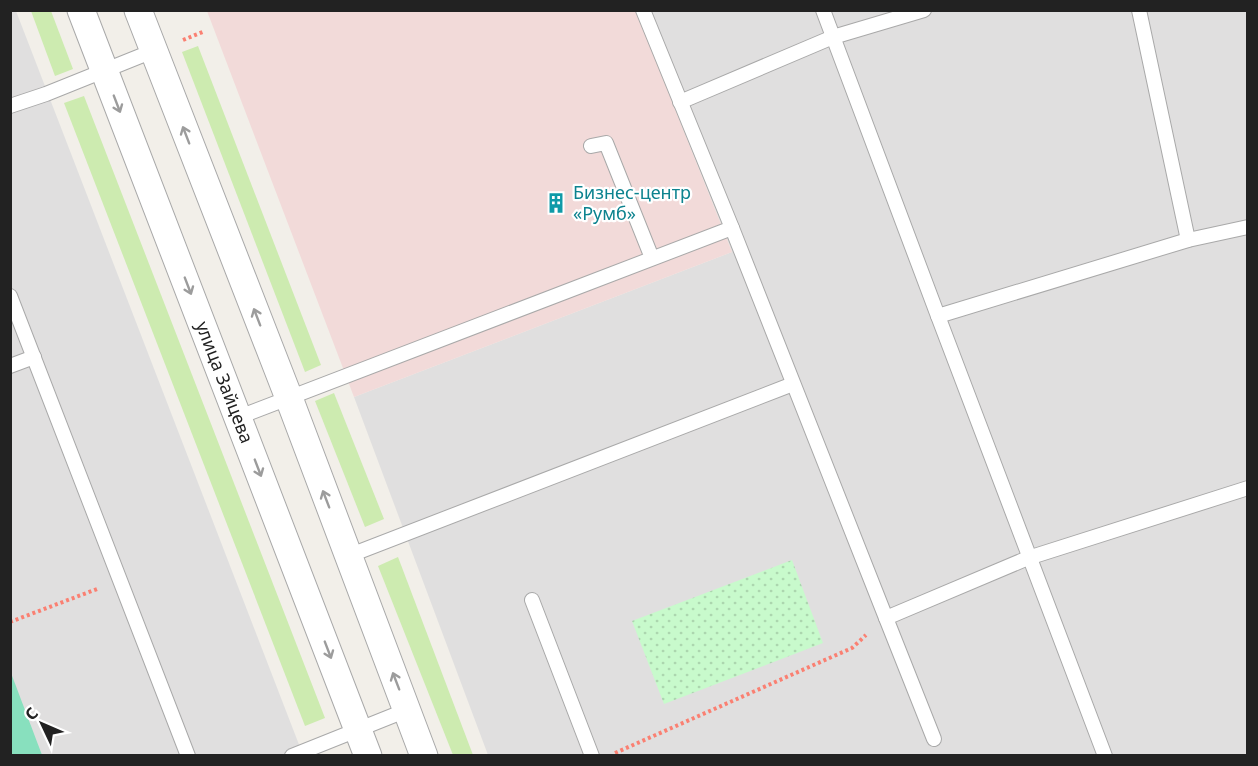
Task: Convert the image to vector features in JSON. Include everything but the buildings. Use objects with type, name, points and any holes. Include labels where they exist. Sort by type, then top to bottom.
[{"type":"street","name":"улица Зайцева","points":[[81,10],[368,756]]},
{"type":"street","points":[[138,10],[289,398],[424,756]]},
{"type":"lane","points":[[644,10],[934,739]]},
{"type":"lane","points":[[823,10],[1028,558],[1105,756]]},
{"type":"lane","points":[[680,102],[833,38],[924,10]]},
{"type":"lane","points":[[1139,10],[1188,240]]},
{"type":"lane","points":[[10,106],[153,51]]},
{"type":"lane","points":[[591,146],[606,143],[652,258]]},
{"type":"lane","points":[[938,316],[1188,240],[1248,227]]},
{"type":"lane","points":[[239,417],[732,228]]},
{"type":"lane","points":[[10,296],[188,756]]},
{"type":"lane","points":[[10,366],[34,357]]},
{"type":"lane","points":[[348,556],[793,384]]},
{"type":"lane","points":[[886,618],[1028,558],[1248,488]]},
{"type":"lane","points":[[532,600],[592,756]]},
{"type":"lane","points":[[292,756],[407,710]]},
{"type":"path","points":[[10,622],[120,580]]},
{"type":"path","points":[[609,756],[852,648],[886,618]]},
{"type":"shaded area","points":[[10,11],[16,11],[303,755],[11,755]]},
{"type":"shaded area","points":[[207,11],[636,11],[732,252],[354,397]]},
{"type":"shaded area","points":[[636,11],[1247,11],[1247,755],[488,755],[354,397],[732,252]]},
{"type":"green space","points":[[31,11],[51,11],[73,69],[55,76]]},
{"type":"green space","points":[[198,46],[321,365],[305,372],[182,52]]},
{"type":"green space","points":[[84,96],[325,718],[305,726],[64,103]]},
{"type":"green space","points":[[334,393],[384,519],[365,527],[315,401]]},
{"type":"green space","points":[[398,557],[473,755],[453,755],[378,566]]},
{"type":"green space","points":[[792,560],[823,643],[664,704],[632,621]]},
{"type":"green space","points":[[11,673],[42,755],[11,755]]},
{"type":"place","name":"Бизнес-центр «Румб»","points":[[556,203]]}]
